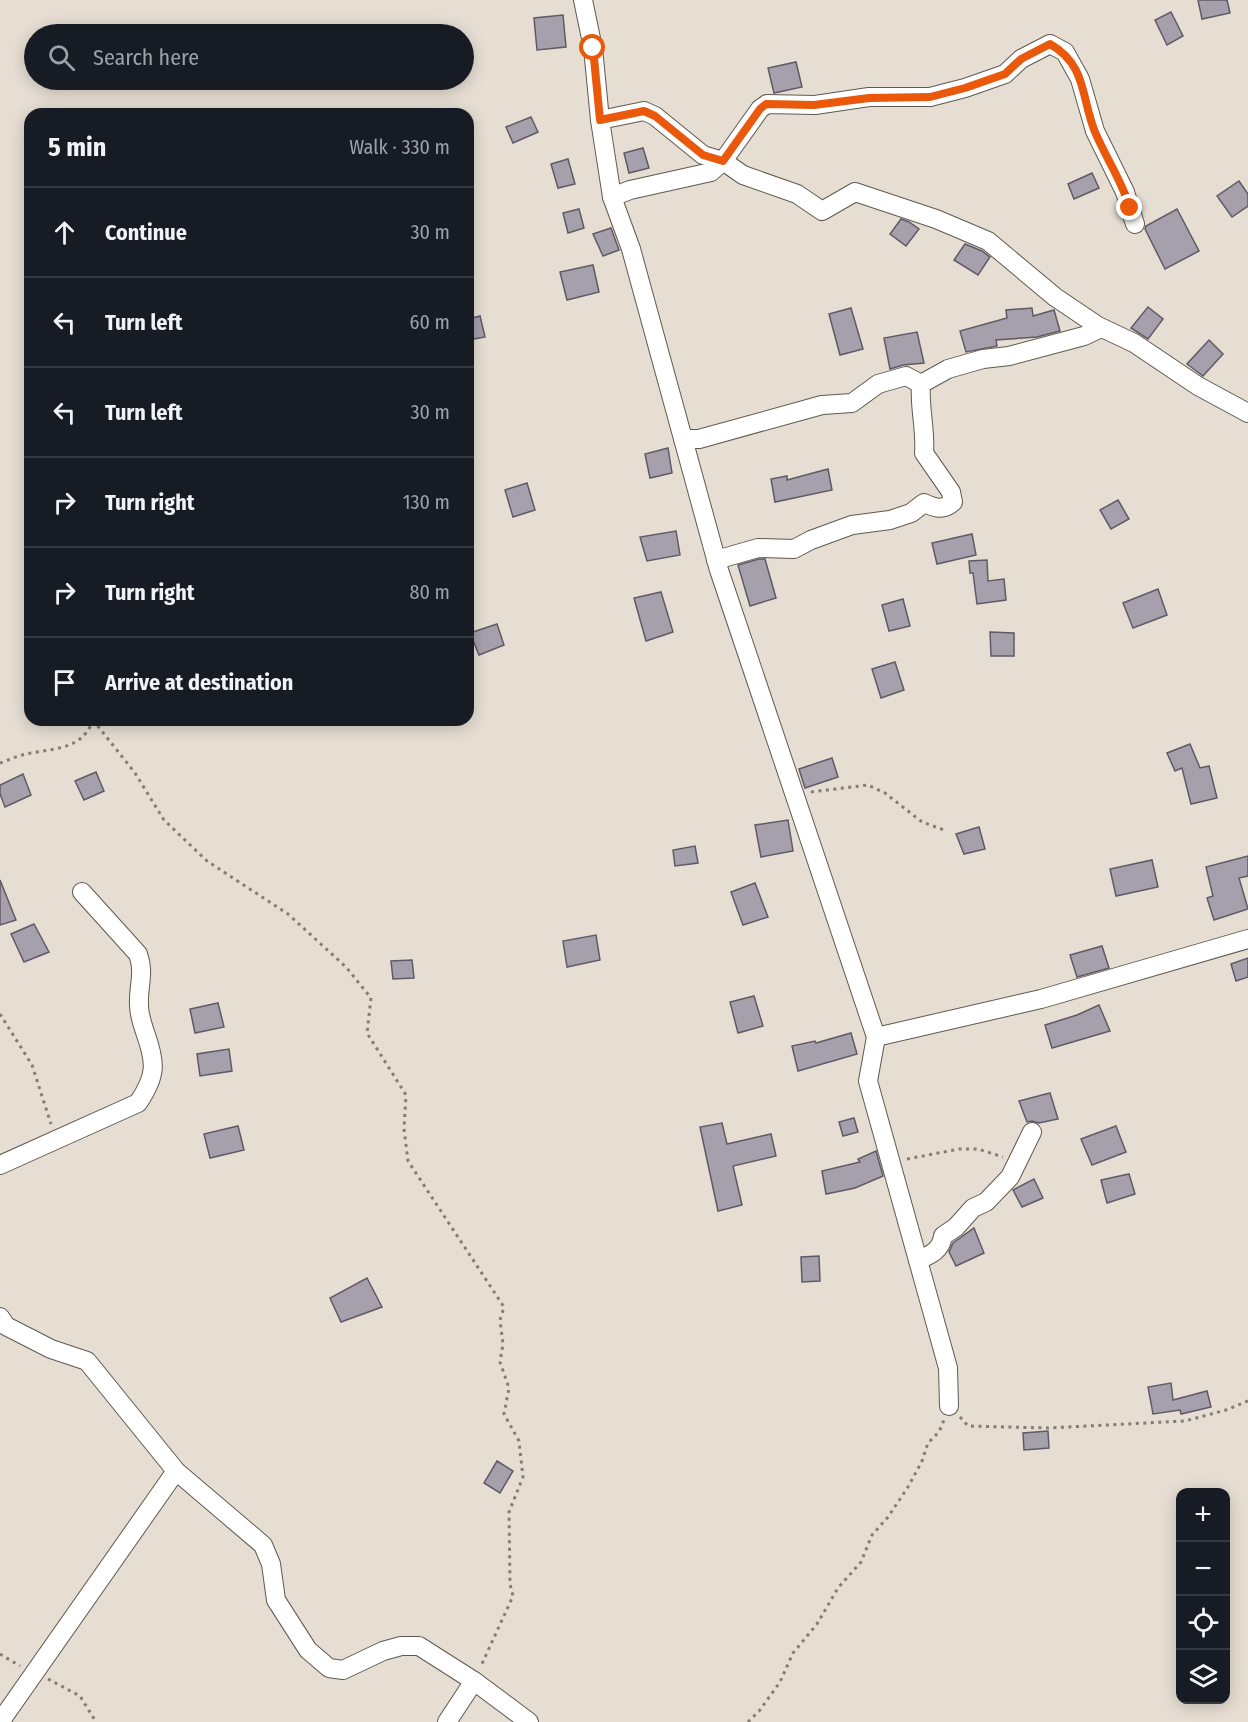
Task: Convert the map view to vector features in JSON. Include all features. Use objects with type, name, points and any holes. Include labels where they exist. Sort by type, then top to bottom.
[{"type":"street","points":[[583,0],[593,48],[600,120],[612,197],[631,249],[716,560],[876,1037],[868,1081],[948,1368],[949,1406]]},
{"type":"street","points":[[612,197],[630,190],[711,172],[723,161],[766,104],[814,105],[869,98],[930,97],[1005,74],[1021,59],[1050,44],[1065,52],[1080,79],[1095,131],[1125,192],[1135,225]]},
{"type":"street","points":[[600,120],[644,111],[655,116],[703,155],[723,161],[743,175],[797,194],[822,212],[855,192],[936,219],[988,241],[1055,297],[1101,328],[1134,343],[1198,386],[1248,413]]},
{"type":"street","points":[[921,384],[948,369],[1084,336],[1101,328]]},
{"type":"street","points":[[683,440],[699,439],[822,405],[852,403],[878,384],[906,376],[921,384]]},
{"type":"street","points":[[716,560],[758,548],[794,549],[811,540],[852,525],[890,520],[911,513],[924,503],[938,509],[953,502],[951,492],[924,453],[921,384]]},
{"type":"street","points":[[0,1165],[138,1103],[148,1088],[154,1072],[154,1057],[140,1017],[142,966],[138,954],[82,892]]},
{"type":"street","points":[[876,1037],[1041,999],[1248,939]]},
{"type":"street","points":[[918,1260],[931,1255],[941,1245],[943,1236],[956,1227],[973,1208],[986,1202],[1010,1178],[1032,1132]]},
{"type":"street","points":[[0,1317],[6,1326],[51,1348],[87,1361],[176,1471],[263,1545],[271,1564],[276,1600],[308,1650],[329,1668],[343,1670],[383,1651],[401,1646],[419,1647],[474,1681],[529,1722]]},
{"type":"street","points":[[0,1722],[176,1471]]},
{"type":"street","points":[[447,1722],[474,1681]]},
{"type":"path","points":[[0,764],[21,755],[67,747],[89,732],[91,726]]},
{"type":"path","points":[[98,726],[135,772],[164,820],[207,861],[288,914],[346,967],[371,998],[367,1033],[406,1095],[404,1129],[408,1161],[504,1307],[500,1320],[503,1344],[500,1362],[509,1388],[504,1414],[519,1441],[523,1477],[509,1512],[510,1584],[513,1596],[474,1681]]},
{"type":"path","points":[[796,799],[814,791],[868,785],[885,793],[922,822],[947,831]]},
{"type":"path","points":[[0,1014],[32,1065],[56,1140]]},
{"type":"path","points":[[891,1164],[905,1159],[959,1149],[978,1149],[1017,1161]]},
{"type":"path","points":[[748,1722],[760,1710],[780,1682],[793,1653],[817,1624],[838,1588],[861,1562],[872,1535],[888,1517],[908,1487],[922,1461],[928,1443],[939,1432],[949,1406],[968,1426],[1048,1428],[1185,1421],[1226,1410],[1248,1401]]},
{"type":"path","points":[[0,1654],[13,1663],[34,1671],[80,1696],[96,1722]]},
{"type":"building","points":[[1198,0],[1227,0],[1230,13],[1202,19]]},
{"type":"building","points":[[1171,12],[1183,36],[1167,45],[1155,20]]},
{"type":"building","points":[[563,15],[566,47],[537,50],[534,18]]},
{"type":"building","points":[[796,62],[802,87],[774,93],[768,68]]},
{"type":"building","points":[[531,117],[538,132],[513,143],[506,127]]},
{"type":"building","points":[[643,148],[649,168],[629,173],[624,153]]},
{"type":"building","points":[[568,159],[575,184],[558,188],[551,164]]},
{"type":"building","points":[[1092,173],[1099,188],[1074,199],[1068,184]]},
{"type":"building","points":[[1239,181],[1248,194],[1248,206],[1232,217],[1217,196]]},
{"type":"building","points":[[579,209],[584,228],[568,233],[563,213]]},
{"type":"building","points":[[1177,209],[1199,251],[1165,269],[1145,229],[1146,226]]},
{"type":"building","points":[[901,219],[919,229],[906,246],[890,234]]},
{"type":"building","points":[[611,228],[619,250],[603,256],[593,234]]},
{"type":"building","points":[[965,244],[990,257],[978,275],[954,260]]},
{"type":"building","points":[[593,265],[599,292],[567,300],[560,272]]},
{"type":"building","points":[[1148,307],[1163,319],[1148,339],[1131,328]]},
{"type":"building","points":[[851,308],[863,349],[840,355],[829,314]]},
{"type":"building","points":[[1032,308],[1033,316],[1054,310],[1060,331],[1037,337],[996,340],[997,346],[966,352],[960,331],[1007,318],[1006,310]]},
{"type":"building","points":[[480,316],[485,337],[474,339],[474,318]]},
{"type":"building","points":[[917,332],[924,363],[890,369],[884,338]]},
{"type":"building","points":[[1209,340],[1223,354],[1203,376],[1187,364]]},
{"type":"building","points":[[668,448],[672,473],[650,478],[645,454]]},
{"type":"building","points":[[828,469],[832,490],[775,502],[771,479],[787,476],[787,480]]},
{"type":"building","points":[[527,483],[535,510],[513,517],[505,490]]},
{"type":"building","points":[[1118,500],[1129,519],[1111,529],[1100,510]]},
{"type":"building","points":[[676,531],[680,555],[647,561],[640,537]]},
{"type":"building","points":[[972,534],[976,555],[937,564],[932,543]]},
{"type":"building","points":[[765,559],[776,598],[750,606],[738,565]]},
{"type":"building","points":[[987,560],[988,581],[1004,579],[1006,600],[977,604],[969,561]]},
{"type":"building","points":[[1158,589],[1167,615],[1133,628],[1123,603]]},
{"type":"building","points":[[661,592],[673,632],[646,641],[634,598]]},
{"type":"building","points":[[903,599],[910,626],[889,631],[882,605]]},
{"type":"building","points":[[497,624],[504,645],[479,655],[474,643],[474,632]]},
{"type":"building","points":[[990,632],[1014,633],[1014,656],[991,656]]},
{"type":"building","points":[[895,662],[904,690],[881,698],[872,669]]},
{"type":"building","points":[[1190,744],[1200,768],[1209,766],[1217,798],[1191,804],[1182,768],[1175,771],[1167,753]]},
{"type":"building","points":[[832,758],[838,777],[805,788],[799,769]]},
{"type":"building","points":[[96,772],[104,791],[84,800],[75,781]]},
{"type":"building","points":[[23,774],[31,795],[5,807],[0,794],[0,785]]},
{"type":"building","points":[[788,820],[793,851],[761,857],[755,825]]},
{"type":"building","points":[[979,827],[985,849],[964,854],[956,834]]},
{"type":"building","points":[[695,846],[698,863],[675,866],[673,850]]},
{"type":"building","points":[[1248,856],[1248,876],[1239,878],[1248,909],[1214,920],[1207,898],[1213,896],[1206,867]]},
{"type":"building","points":[[1152,860],[1158,887],[1116,896],[1110,869]]},
{"type":"building","points":[[0,880],[16,920],[0,925]]},
{"type":"building","points":[[755,883],[768,917],[743,925],[731,892]]},
{"type":"building","points":[[34,924],[49,952],[24,962],[11,934]]},
{"type":"building","points":[[596,935],[600,960],[567,967],[563,941]]},
{"type":"building","points":[[1102,946],[1109,968],[1077,977],[1070,955]]},
{"type":"building","points":[[1248,958],[1248,977],[1236,981],[1231,964]]},
{"type":"building","points":[[412,960],[414,978],[393,979],[391,961]]},
{"type":"building","points":[[754,996],[763,1026],[738,1033],[730,1002]]},
{"type":"building","points":[[218,1003],[224,1027],[195,1033],[190,1009]]},
{"type":"building","points":[[1099,1005],[1110,1031],[1052,1048],[1045,1025]]},
{"type":"building","points":[[851,1033],[857,1054],[798,1071],[792,1046],[815,1041],[816,1043]]},
{"type":"building","points":[[229,1049],[232,1071],[200,1076],[197,1054]]},
{"type":"building","points":[[1050,1093],[1058,1119],[1039,1123],[1027,1122],[1019,1101]]},
{"type":"building","points":[[854,1118],[858,1132],[843,1136],[839,1122]]},
{"type":"building","points":[[722,1123],[727,1144],[771,1134],[776,1156],[733,1166],[742,1205],[718,1211],[700,1127]]},
{"type":"building","points":[[238,1126],[244,1150],[210,1158],[204,1134]]},
{"type":"building","points":[[1116,1126],[1126,1152],[1092,1165],[1081,1139]]},
{"type":"building","points":[[876,1151],[883,1176],[855,1188],[826,1194],[822,1171],[860,1162],[858,1159]]},
{"type":"building","points":[[1129,1174],[1135,1194],[1107,1203],[1101,1180]]},
{"type":"building","points":[[1034,1179],[1043,1198],[1022,1207],[1013,1190]]},
{"type":"building","points":[[974,1228],[984,1253],[956,1266],[949,1252],[953,1243]]},
{"type":"building","points":[[819,1256],[820,1281],[802,1282],[801,1257]]},
{"type":"building","points":[[367,1278],[382,1307],[341,1322],[330,1298]]},
{"type":"building","points":[[1171,1383],[1173,1400],[1207,1391],[1211,1407],[1181,1414],[1180,1410],[1153,1414],[1148,1387]]},
{"type":"building","points":[[1048,1431],[1049,1448],[1024,1450],[1023,1433]]},
{"type":"building","points":[[497,1461],[513,1471],[500,1493],[484,1483]]},
{"type":"route","points":[[593,48],[600,120],[644,111],[655,116],[703,155],[723,161],[766,104],[814,105],[869,98],[930,97],[1005,74],[1021,59],[1050,44],[1065,52],[1080,79],[1095,131],[1111,161],[1130,208]]}]
